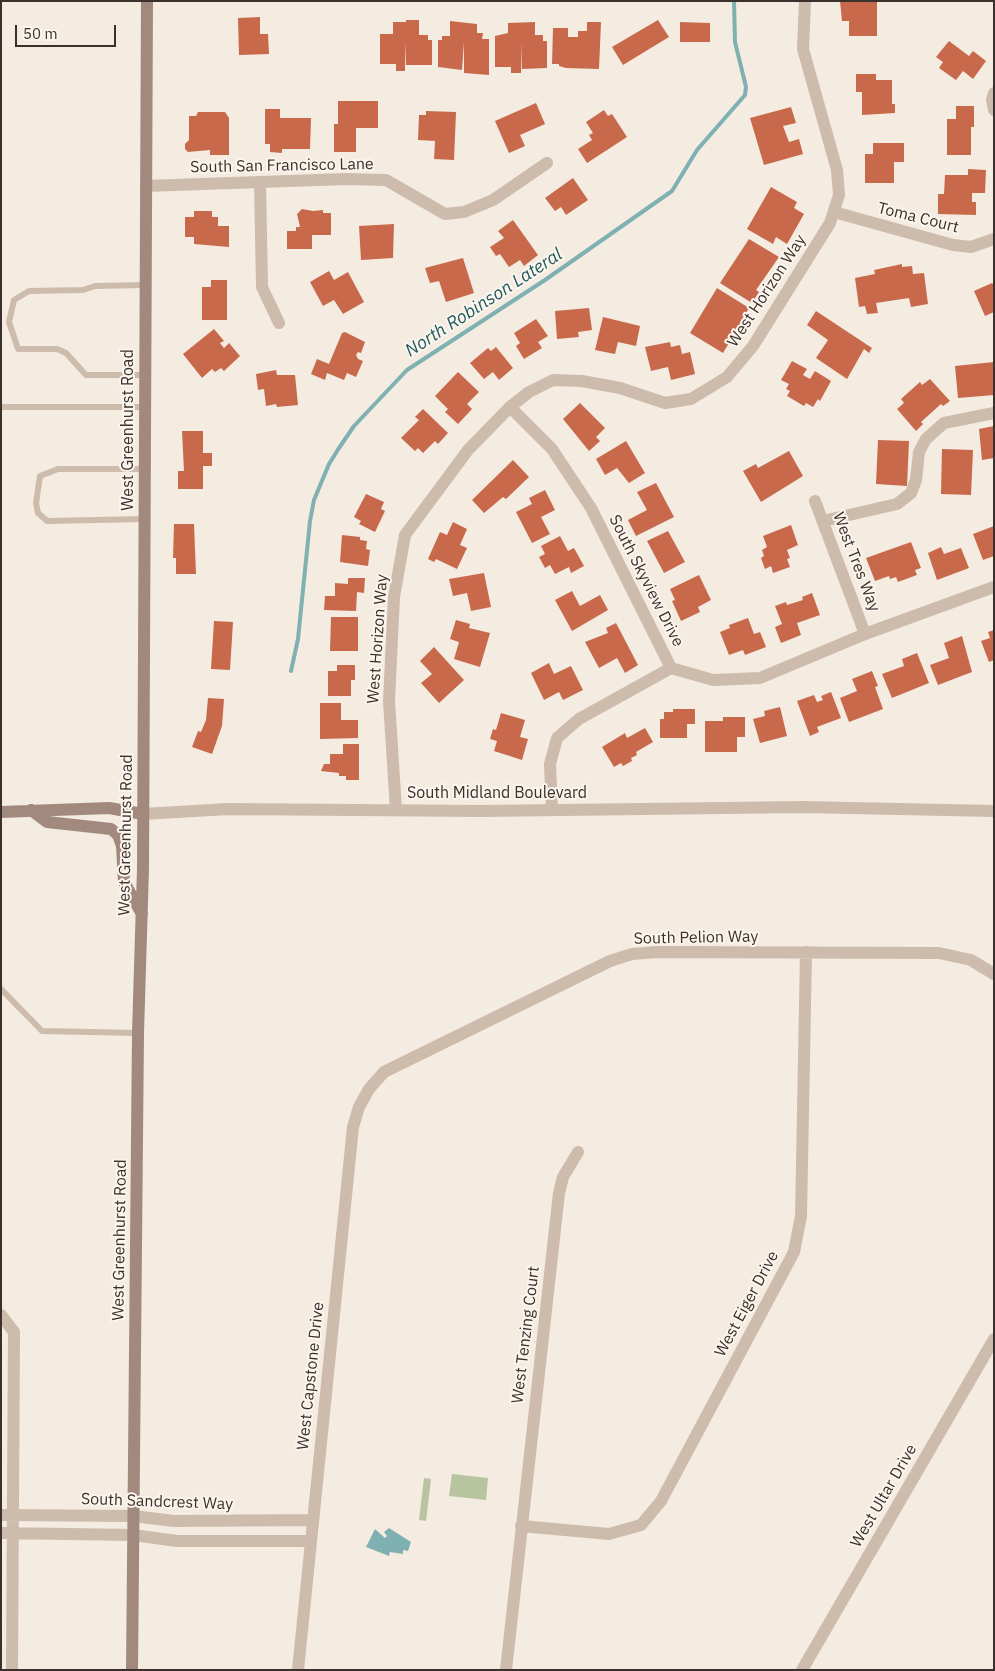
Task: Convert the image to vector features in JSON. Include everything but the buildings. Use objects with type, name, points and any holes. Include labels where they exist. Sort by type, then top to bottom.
[{"type":"main road","name":"West Greenhurst Road","points":[[132,1670],[138,1033],[143,814],[147,1]]},
{"type":"main road","name":"South Midland Boulevard","points":[[1,812],[109,808],[143,814]]},
{"type":"main road","points":[[30,810],[47,822],[111,829],[118,835],[122,846],[124,882],[142,914]]},
{"type":"street","name":"West Horizon Way","points":[[396,810],[389,701],[394,597],[405,536],[468,450],[510,407],[529,392],[553,380],[582,381],[620,388],[665,403],[691,399],[727,377],[753,346],[830,223],[839,195],[838,170],[803,49],[805,1]]},
{"type":"street","points":[[994,92],[994,110]]},
{"type":"street","name":"South San Francisco Lane","points":[[146,186],[346,179],[386,180],[445,214],[464,212],[492,200],[547,163]]},
{"type":"street","points":[[260,183],[262,287],[278,323]]},
{"type":"street","name":"Toma Court","points":[[834,212],[953,245],[971,247],[994,239]]},
{"type":"street","name":"South Skyview Drive","points":[[510,407],[552,449],[591,508],[671,668],[714,680],[760,678],[866,634],[994,588]]},
{"type":"street","points":[[823,521],[897,504],[912,493],[916,480],[919,452],[926,439],[944,424],[994,413]]},
{"type":"street","name":"West Tres Way","points":[[815,501],[866,634]]},
{"type":"street","points":[[552,810],[550,764],[557,738],[579,719],[671,668]]},
{"type":"street","name":"South Midland Boulevard","points":[[143,814],[228,809],[552,810],[804,807],[994,811]]},
{"type":"street","name":"South Pelion Way","points":[[369,1089],[384,1072],[412,1057],[610,961],[632,954],[657,952],[939,953],[971,960],[994,974]]},
{"type":"street","name":"West Eiger Drive","points":[[521,1526],[609,1534],[641,1526],[661,1501],[794,1252],[801,1216],[806,952]]},
{"type":"street","name":"West Capstone Drive","points":[[298,1670],[353,1127],[359,1107],[369,1089]]},
{"type":"street","name":"West Tenzing Court","points":[[506,1670],[559,1193],[563,1177],[578,1152]]},
{"type":"street","points":[[1,1315],[14,1332],[14,1515],[8,1533],[12,1670]]},
{"type":"street","name":"West Ultar Drive","points":[[802,1670],[994,1339]]},
{"type":"street","name":"South Sandcrest Way","points":[[1,1515],[133,1516],[174,1521],[312,1520]]},
{"type":"street","name":"South Sandcrest Way","points":[[8,1533],[133,1535],[177,1540],[310,1541]]},
{"type":"lane","points":[[145,285],[29,292],[14,300],[9,322],[18,349],[57,349],[66,353],[86,375],[145,375]]},
{"type":"lane","points":[[1,407],[145,407]]},
{"type":"lane","points":[[144,469],[58,469],[40,476],[36,503],[38,513],[47,521],[144,519]]},
{"type":"lane","points":[[1,990],[42,1032],[138,1033]]},
{"type":"green space","points":[[452,1474],[488,1478],[486,1500],[449,1496]]},
{"type":"green space","points":[[424,1478],[431,1479],[426,1521],[419,1520]]},
{"type":"water","points":[[389,1528],[411,1542],[408,1551],[403,1550],[403,1554],[390,1552],[389,1556],[366,1547],[375,1529],[385,1538],[387,1536],[384,1532]]},
{"type":"waterway","name":"North Robinson Lateral","points":[[291,671],[298,639],[310,521],[314,500],[329,464],[339,448],[354,426],[407,370],[545,280],[672,191],[697,150],[745,95],[746,87],[735,42],[734,1]]}]
